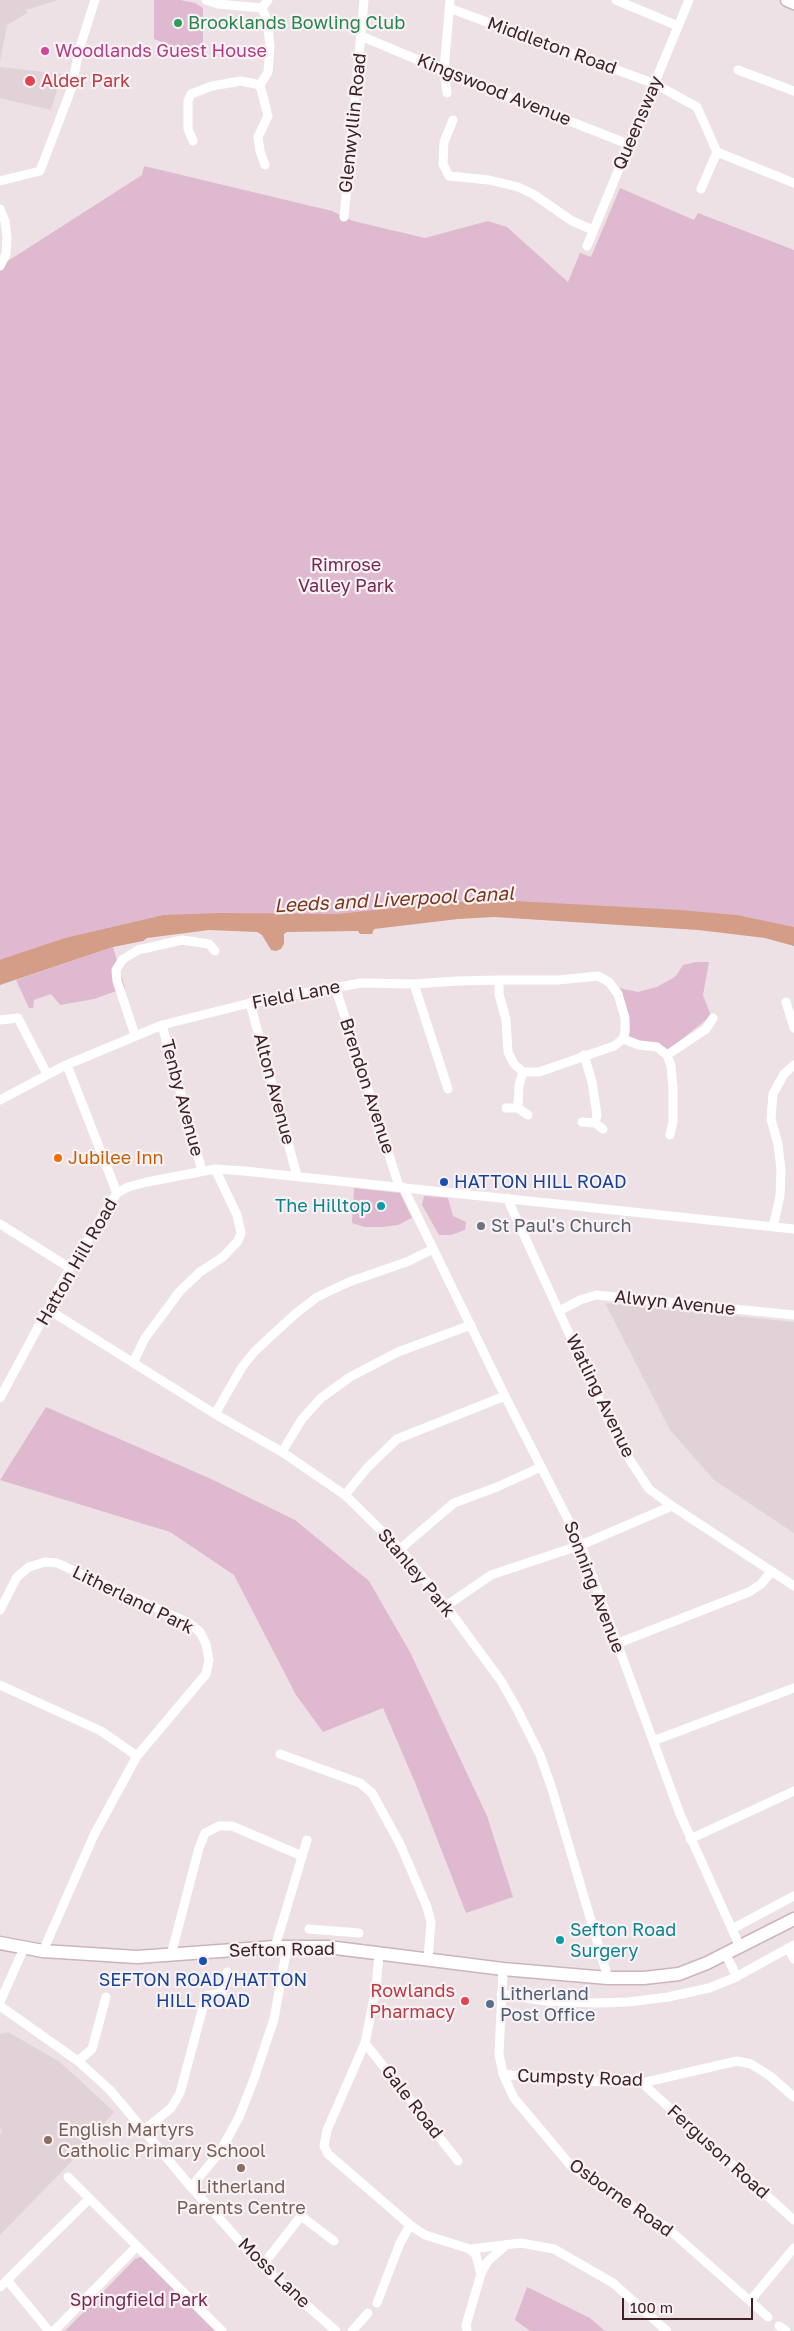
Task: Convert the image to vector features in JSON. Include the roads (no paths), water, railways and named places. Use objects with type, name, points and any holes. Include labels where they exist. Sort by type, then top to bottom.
[{"type":"main road","points":[[786,0],[794,3]]},
{"type":"main road","name":"Sefton Road","points":[[0,1943],[43,1951],[137,1957],[281,1947],[328,1947],[503,1969],[608,1978],[644,1978],[679,1974],[726,1954],[794,1919]]},
{"type":"street","points":[[0,181],[40,171],[72,87],[79,50],[95,0]]},
{"type":"street","points":[[206,0],[218,4],[262,8]]},
{"type":"street","points":[[262,8],[268,0]]},
{"type":"street","name":"Glenwyllin Road","points":[[344,217],[364,0]]},
{"type":"street","points":[[616,0],[678,26]]},
{"type":"street","name":"Queensway","points":[[587,246],[689,0]]},
{"type":"street","points":[[447,92],[444,70],[450,4]]},
{"type":"street","name":"Middleton Road","points":[[450,4],[654,84],[697,107],[717,152]]},
{"type":"street","points":[[262,8],[267,20],[270,46],[268,72],[260,84],[268,116],[258,138],[265,165]]},
{"type":"street","name":"Kingswood Avenue","points":[[361,36],[628,144]]},
{"type":"street","points":[[738,70],[794,91]]},
{"type":"street","points":[[193,141],[188,129],[188,100],[191,94],[212,86],[241,81],[260,84]]},
{"type":"street","points":[[453,120],[444,142],[443,164],[449,176],[489,180],[518,187],[533,194],[572,222],[593,230]]},
{"type":"street","points":[[701,190],[717,152],[794,182]]},
{"type":"street","points":[[0,209],[6,221],[7,237],[6,254],[0,266]]},
{"type":"street","points":[[135,1035],[116,970],[122,960],[138,950],[182,940],[209,944],[215,951]]},
{"type":"street","name":"Field Lane","points":[[0,1100],[66,1065],[162,1025],[250,1003],[335,986],[361,983],[414,984],[499,980],[558,980],[598,976],[609,982],[618,994],[625,1018],[623,1039]]},
{"type":"street","points":[[499,980],[499,994],[506,1020],[508,1052],[514,1064],[523,1072],[539,1072],[614,1046],[623,1039],[639,1045],[657,1047],[667,1055],[671,1066],[674,1088],[673,1122],[670,1135]]},
{"type":"street","points":[[414,984],[448,1089]]},
{"type":"street","name":"Brendon Avenue","points":[[335,986],[401,1186]]},
{"type":"street","points":[[786,1002],[794,1028]]},
{"type":"street","name":"Alton Avenue","points":[[250,1003],[297,1176]]},
{"type":"street","points":[[0,1020],[18,1018],[47,1074]]},
{"type":"street","points":[[667,1055],[706,1029],[713,1018]]},
{"type":"street","name":"Tenby Avenue","points":[[162,1025],[202,1171]]},
{"type":"street","points":[[584,1056],[592,1082],[597,1115],[595,1123]]},
{"type":"street","points":[[66,1065],[116,1193]]},
{"type":"street","points":[[773,1226],[780,1196],[781,1170],[778,1144],[771,1119],[773,1094],[784,1074],[794,1065]]},
{"type":"street","points":[[518,1108],[519,1084],[523,1072]]},
{"type":"street","points":[[506,1108],[518,1108],[528,1115]]},
{"type":"street","points":[[582,1122],[595,1123],[603,1129]]},
{"type":"street","points":[[133,1363],[145,1338],[180,1292],[200,1272],[223,1257],[238,1240],[240,1233],[238,1215],[215,1169]]},
{"type":"street","name":"Hatton Hill Road","points":[[0,1398],[70,1268],[116,1193],[128,1187],[148,1182],[215,1169],[401,1186],[794,1229]]},
{"type":"street","name":"Sonning Avenue","points":[[401,1186],[581,1546],[690,1839],[740,1947]]},
{"type":"street","name":"Watling Avenue","points":[[507,1198],[620,1445],[649,1489],[794,1586]]},
{"type":"street","points":[[0,1224],[70,1268]]},
{"type":"street","points":[[215,1414],[247,1362],[270,1336],[317,1297],[349,1282],[409,1261],[433,1249]]},
{"type":"street","name":"Alwyn Avenue","points":[[559,1311],[580,1300],[596,1295],[794,1315]]},
{"type":"street","name":"Stanley Park","points":[[49,1310],[215,1414],[282,1452],[345,1495],[400,1549],[446,1606],[501,1682],[517,1708],[540,1755],[608,1978]]},
{"type":"street","points":[[282,1452],[302,1419],[321,1398],[350,1377],[398,1352],[471,1325]]},
{"type":"street","points":[[345,1495],[367,1468],[397,1439],[505,1396]]},
{"type":"street","points":[[400,1549],[454,1503],[497,1487],[541,1467]]},
{"type":"street","points":[[446,1606],[491,1575],[581,1546],[672,1506]]},
{"type":"street","name":"Litherland Park","points":[[0,1610],[17,1577],[29,1567],[46,1562],[57,1563],[189,1623],[200,1632],[206,1644],[210,1660],[206,1674],[137,1756],[94,1835],[43,1951]]},
{"type":"street","points":[[616,1644],[749,1592],[761,1584],[771,1572]]},
{"type":"street","points":[[0,1685],[100,1731],[137,1756]]},
{"type":"street","points":[[653,1742],[794,1688]]},
{"type":"street","points":[[280,1754],[360,1782],[372,1793],[400,1844],[427,1907],[430,1922],[428,1959]]},
{"type":"street","points":[[690,1839],[794,1792]]},
{"type":"street","points":[[171,1955],[199,1848],[205,1833],[219,1826],[232,1826],[302,1856]]},
{"type":"street","points":[[191,2187],[220,2152],[239,2117],[274,2019],[281,1947],[307,1840]]},
{"type":"street","points":[[732,1929],[794,1896]]},
{"type":"street","points":[[309,1928],[359,1933]]},
{"type":"street","points":[[328,1947],[329,1930]]},
{"type":"street","points":[[501,1994],[545,2001],[628,2002],[709,1988],[737,1977],[791,1947],[794,1959]]},
{"type":"street","points":[[0,2002],[24,1948]]},
{"type":"street","points":[[378,1954],[376,1988],[365,2043],[327,2130],[324,2146],[328,2154],[410,2225],[425,2235],[470,2249],[509,2244],[533,2244],[554,2249],[613,2283],[667,2331]]},
{"type":"street","points":[[726,1954],[737,1977]]},
{"type":"street","name":"Osborne Road","points":[[503,1969],[499,2054],[503,2074],[514,2098],[571,2166],[593,2182],[665,2226],[768,2317]]},
{"type":"street","points":[[144,2130],[171,2108],[180,2094],[206,1996],[222,1993],[227,1972]]},
{"type":"street","points":[[78,2061],[92,2049],[106,1997]]},
{"type":"street","name":"Moss Lane","points":[[0,2006],[78,2061],[110,2090],[191,2187],[262,2266],[336,2331]]},
{"type":"street","name":"Gale Road","points":[[365,2043],[458,2162]]},
{"type":"street","name":"Cumpsty Road","points":[[503,2074],[550,2080],[642,2083],[737,2061],[751,2064],[770,2076],[794,2097]]},
{"type":"street","name":"Ferguson Road","points":[[642,2083],[794,2220]]},
{"type":"street","points":[[68,2177],[222,2331]]},
{"type":"street","points":[[49,2331],[3,2284],[89,2199]]},
{"type":"street","points":[[262,2266],[301,2216],[334,2240]]},
{"type":"street","points":[[377,2303],[400,2243],[410,2225]]},
{"type":"street","points":[[467,2331],[466,2325],[481,2274],[488,2261],[509,2244]]},
{"type":"street","points":[[54,2331],[137,2246]]},
{"type":"street","points":[[750,2301],[794,2248]]},
{"type":"street","points":[[470,2249],[476,2255],[481,2274]]},
{"type":"street","points":[[352,2331],[368,2313]]},
{"type":"place","name":"Brooklands Bowling Club","points":[[178,23]]},
{"type":"place","name":"Woodlands Guest House","points":[[45,51]]},
{"type":"place","name":"Alder Park","points":[[30,81]]},
{"type":"place","name":"Jubilee Inn","points":[[58,1158]]},
{"type":"place","name":"HATTON HILL ROAD","points":[[444,1182]]},
{"type":"place","name":"The Hilltop","points":[[381,1206]]},
{"type":"place","name":"St Paul's Church","points":[[481,1226]]},
{"type":"place","name":"Sefton Road Surgery","points":[[560,1940]]},
{"type":"place","name":"SEFTON ROAD/HATTON HILL ROAD","points":[[203,1961]]},
{"type":"place","name":"Rowlands Pharmacy","points":[[465,2001]]},
{"type":"place","name":"Litherland Post Office","points":[[490,2004]]},
{"type":"place","name":"English Martyrs Catholic Primary School","points":[[48,2140]]},
{"type":"place","name":"Litherland Parents Centre","points":[[241,2168]]},
{"type":"park label","name":"Rimrose Valley Park","points":[[346,575]]},
{"type":"park label","name":"Springfield Park","points":[[139,2300]]},
{"type":"water label","name":"Leeds and Liverpool Canal","points":[[394,900]]}]
